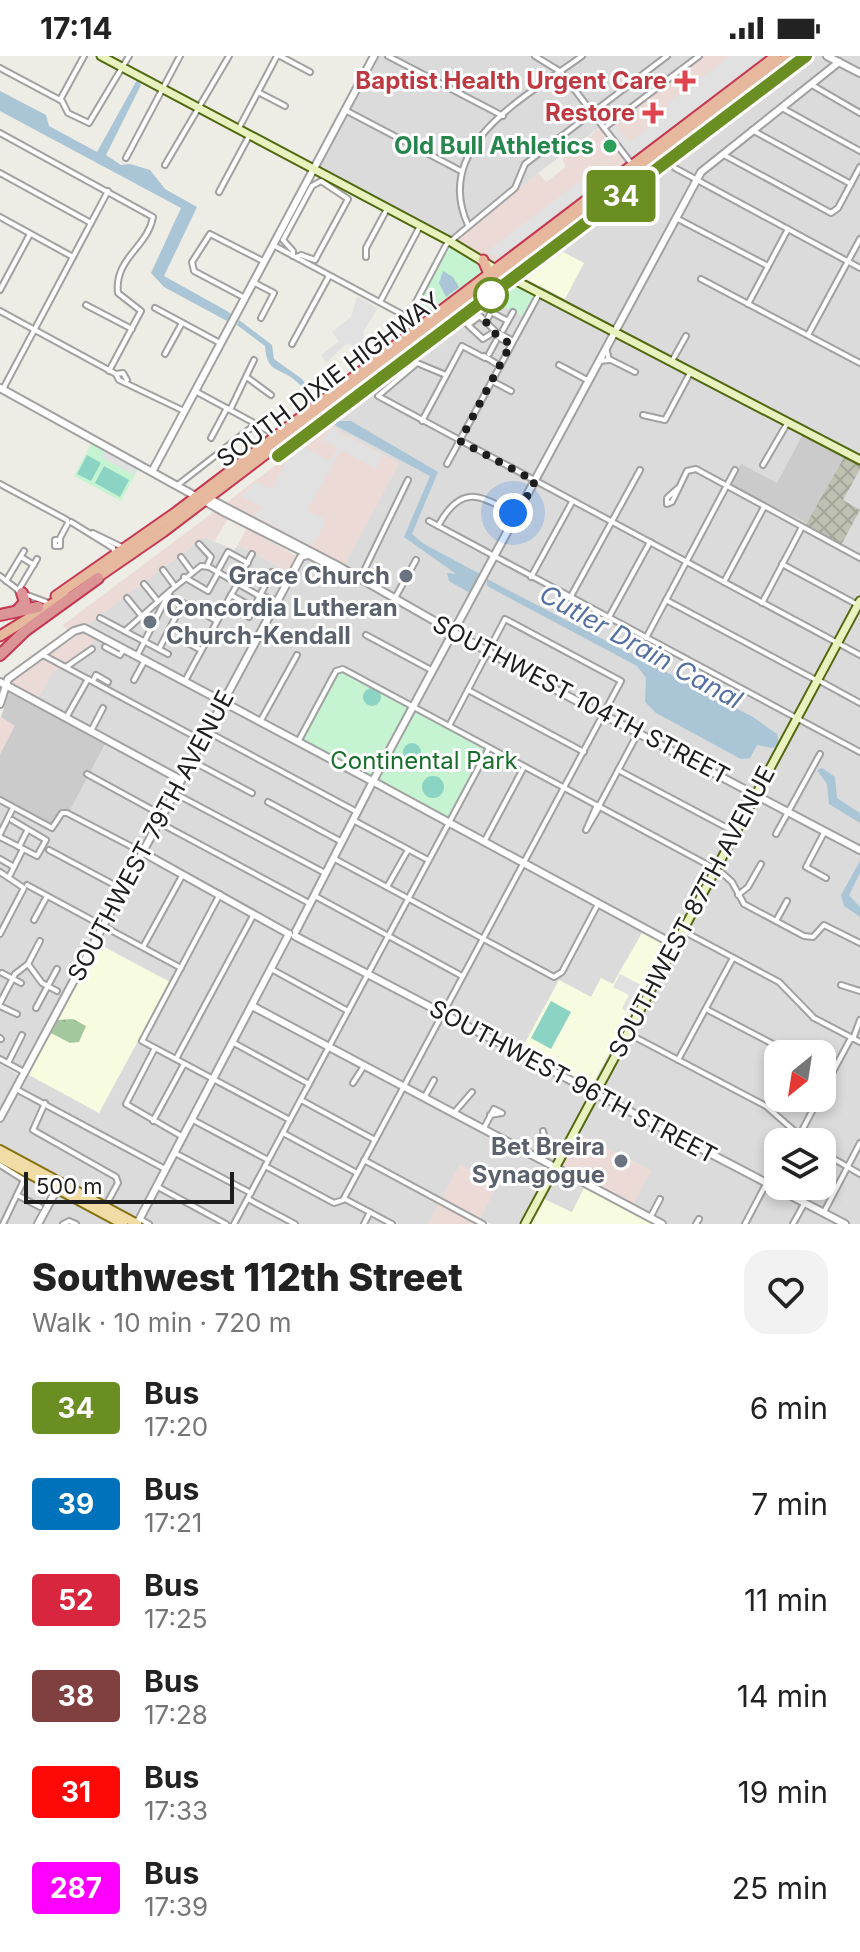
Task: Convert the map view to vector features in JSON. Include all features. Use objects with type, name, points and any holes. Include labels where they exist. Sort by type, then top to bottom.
[{"type":"highway","name":"SOUTH DIXIE HIGHWAY","points":[[746,84],[776,56]]},
{"type":"highway","name":"SOUTH DIXIE HIGHWAY","points":[[425,327],[633,165],[789,56]]},
{"type":"highway","name":"SOUTH DIXIE HIGHWAY","points":[[593,199],[626,180],[691,125]]},
{"type":"highway","points":[[626,180],[633,165]]},
{"type":"highway","points":[[483,260],[496,271]]},
{"type":"highway","name":"SOUTH DIXIE HIGHWAY","points":[[0,629],[207,499],[279,438],[496,271]]},
{"type":"highway","name":"SOUTH DIXIE HIGHWAY","points":[[0,636],[98,578],[219,490],[279,438]]},
{"type":"highway","points":[[4,651],[98,578]]},
{"type":"highway","points":[[15,612],[25,602],[21,589]]},
{"type":"highway","points":[[0,615],[42,604]]},
{"type":"main road","points":[[101,56],[483,260]]},
{"type":"main road","points":[[496,271],[540,291],[860,460]]},
{"type":"main road","name":"SOUTHWEST 87TH AVENUE","points":[[525,1224],[859,604]]},
{"type":"main road","points":[[0,1150],[58,1186]]},
{"type":"main road","points":[[0,1158],[103,1210],[123,1224]]},
{"type":"main road","points":[[103,1210],[138,1222]]},
{"type":"street","points":[[60,100],[84,56]]},
{"type":"street","points":[[0,68],[60,100],[68,113],[89,123],[129,56]]},
{"type":"street","points":[[126,158],[180,56]]},
{"type":"street","points":[[165,165],[229,56]]},
{"type":"street","points":[[238,130],[279,56],[310,72]]},
{"type":"street","points":[[153,470],[374,56]]},
{"type":"street","points":[[388,56],[503,116]]},
{"type":"street","points":[[535,56],[561,72],[633,165]]},
{"type":"street","points":[[468,225],[459,198],[461,171],[475,140],[582,56]]},
{"type":"street","points":[[408,317],[451,242],[516,187],[525,164],[667,56]]},
{"type":"street","points":[[604,128],[699,56]]},
{"type":"street","points":[[149,1224],[138,1222],[696,180],[705,167],[722,153],[812,85],[835,58],[860,73]]},
{"type":"street","points":[[812,85],[860,113]]},
{"type":"street","points":[[258,92],[285,106]]},
{"type":"street","points":[[782,108],[860,151]]},
{"type":"street","points":[[345,110],[461,171]]},
{"type":"street","points":[[752,130],[851,184]]},
{"type":"street","points":[[0,133],[154,219],[145,236],[123,263],[119,295],[141,309],[109,371]]},
{"type":"street","points":[[219,192],[249,136]]},
{"type":"street","points":[[722,153],[833,212],[860,167]]},
{"type":"street","points":[[675,168],[860,268]]},
{"type":"street","points":[[0,173],[91,223]]},
{"type":"street","points":[[294,254],[283,240],[313,184],[321,181],[348,199],[316,259],[307,259]]},
{"type":"street","points":[[1,388],[108,191]]},
{"type":"street","points":[[366,257],[366,248],[387,209]]},
{"type":"street","points":[[0,217],[73,257]]},
{"type":"street","points":[[676,218],[768,266]]},
{"type":"street","points":[[380,302],[420,226]]},
{"type":"street","points":[[748,304],[788,229]]},
{"type":"street","points":[[0,290],[30,234]]},
{"type":"street","points":[[245,298],[191,266],[209,234],[264,262]]},
{"type":"street","points":[[808,335],[860,239]]},
{"type":"street","points":[[273,245],[307,259],[425,327]]},
{"type":"street","points":[[292,344],[330,275]]},
{"type":"street","points":[[701,279],[860,363]]},
{"type":"street","points":[[253,282],[274,293],[261,318]]},
{"type":"street","points":[[447,464],[540,291]]},
{"type":"street","points":[[86,305],[132,329]]},
{"type":"street","points":[[155,308],[220,343]]},
{"type":"street","points":[[0,311],[116,374],[119,380],[127,380],[184,411]]},
{"type":"street","points":[[486,322],[491,312],[508,321]]},
{"type":"street","points":[[487,356],[513,312]]},
{"type":"street","points":[[483,339],[468,325],[480,316],[497,336],[512,342]]},
{"type":"street","points":[[165,354],[182,323]]},
{"type":"street","points":[[483,339],[497,336]]},
{"type":"street","points":[[483,339],[497,336]]},
{"type":"street","points":[[672,361],[686,336]]},
{"type":"street","points":[[422,421],[463,346],[487,356],[500,366]]},
{"type":"street","points":[[606,348],[609,359]]},
{"type":"street","points":[[599,361],[609,359],[635,372]]},
{"type":"street","points":[[211,438],[248,378],[254,360]]},
{"type":"street","points":[[446,375],[420,362],[378,396],[860,655]]},
{"type":"street","points":[[559,365],[589,381]]},
{"type":"street","points":[[643,415],[664,421],[691,371]]},
{"type":"street","points":[[248,378],[271,395]]},
{"type":"street","points":[[491,381],[511,391]]},
{"type":"street","name":"SOUTHWEST 104TH STREET","points":[[1,388],[315,554],[359,581],[860,850]]},
{"type":"street","points":[[195,391],[279,438]]},
{"type":"street","points":[[763,465],[786,421]]},
{"type":"street","points":[[179,484],[257,424]]},
{"type":"street","points":[[678,488],[687,471],[696,469],[860,558]]},
{"type":"street","points":[[570,598],[640,470]]},
{"type":"street","points":[[646,638],[735,470]]},
{"type":"street","points":[[359,581],[408,480]]},
{"type":"street","points":[[0,484],[69,522],[127,548]]},
{"type":"street","points":[[438,526],[452,505],[474,496],[517,515]]},
{"type":"street","name":"SOUTHWEST 104TH STREET","points":[[207,499],[222,511],[345,573]]},
{"type":"street","points":[[531,577],[573,501]]},
{"type":"street","points":[[724,582],[764,507]]},
{"type":"street","points":[[222,511],[231,509]]},
{"type":"street","points":[[429,521],[860,752]]},
{"type":"street","points":[[59,540],[69,522]]},
{"type":"street","points":[[762,603],[802,527]]},
{"type":"street","points":[[98,536],[113,548],[115,556]]},
{"type":"street","points":[[608,618],[650,542]]},
{"type":"street","points":[[125,631],[140,614],[184,577],[205,566],[211,557],[199,544]]},
{"type":"street","points":[[7,580],[24,551]]},
{"type":"street","points":[[184,577],[208,591],[228,552],[248,563]]},
{"type":"street","points":[[226,604],[252,554]]},
{"type":"street","points":[[303,554],[315,554]]},
{"type":"street","name":"SOUTHWEST 79TH AVENUE","points":[[0,1118],[303,554]]},
{"type":"street","points":[[21,557],[36,562],[21,589]]},
{"type":"street","points":[[181,557],[192,572]]},
{"type":"street","points":[[394,600],[416,560]]},
{"type":"street","points":[[782,564],[859,604]]},
{"type":"street","points":[[205,566],[277,603]]},
{"type":"street","points":[[163,570],[171,591],[183,603],[217,621]]},
{"type":"street","points":[[244,570],[268,581]]},
{"type":"street","points":[[249,617],[272,572]]},
{"type":"street","points":[[0,576],[42,604]]},
{"type":"street","points":[[144,584],[157,600]]},
{"type":"street","points":[[137,656],[171,591]]},
{"type":"street","points":[[231,595],[254,608]]},
{"type":"street","points":[[127,598],[140,614]]},
{"type":"street","points":[[666,600],[860,703]]},
{"type":"street","points":[[159,649],[183,603]]},
{"type":"street","points":[[185,681],[222,612]]},
{"type":"street","points":[[100,618],[168,654]]},
{"type":"street","points":[[193,1120],[334,1203],[344,1198],[621,683],[617,677],[510,620],[502,621],[449,726]]},
{"type":"street","points":[[0,704],[3,683],[80,628],[185,681],[675,945]]},
{"type":"street","points":[[366,635],[433,671]]},
{"type":"street","points":[[182,640],[201,651]]},
{"type":"street","points":[[66,667],[92,649]]},
{"type":"street","points":[[42,654],[203,741]]},
{"type":"street","points":[[260,722],[297,655]]},
{"type":"street","points":[[134,680],[145,660]]},
{"type":"street","points":[[298,742],[338,670],[414,707],[716,869],[731,880],[744,904],[776,921],[810,938],[824,925],[860,943]]},
{"type":"street","points":[[66,718],[90,680],[96,675],[108,682]]},
{"type":"street","points":[[3,683],[181,780]]},
{"type":"street","points":[[468,690],[584,752]]},
{"type":"street","points":[[91,731],[103,708]]},
{"type":"street","points":[[600,806],[586,830],[639,731]]},
{"type":"street","points":[[208,732],[358,812]]},
{"type":"street","points":[[234,1224],[489,748]]},
{"type":"street","points":[[776,834],[820,754]]},
{"type":"street","points":[[192,761],[252,793]]},
{"type":"street","points":[[484,842],[524,767]]},
{"type":"street","points":[[618,770],[735,832]]},
{"type":"street","points":[[87,774],[309,903]]},
{"type":"street","points":[[174,793],[325,873]]},
{"type":"street","points":[[0,800],[14,808],[0,836],[37,856],[46,840],[10,820]]},
{"type":"street","points":[[268,802],[342,842]]},
{"type":"street","name":"SOUTHWEST 96TH STREET","points":[[14,808],[52,828],[63,812],[764,1183]]},
{"type":"street","points":[[353,820],[428,860]]},
{"type":"street","points":[[10,875],[27,830]]},
{"type":"street","points":[[825,831],[806,867],[826,878]]},
{"type":"street","points":[[49,850],[122,889]]},
{"type":"street","points":[[387,887],[408,850]]},
{"type":"street","points":[[333,858],[558,977],[599,903]]},
{"type":"street","points":[[0,859],[14,867]]},
{"type":"street","points":[[738,895],[748,887],[761,864]]},
{"type":"street","points":[[0,872],[24,888],[0,934]]},
{"type":"street","points":[[143,947],[183,874]]},
{"type":"street","points":[[27,885],[181,968]]},
{"type":"street","points":[[220,894],[142,1041],[290,1120]]},
{"type":"street","points":[[313,895],[463,976]]},
{"type":"street","points":[[34,920],[47,896]]},
{"type":"street","points":[[776,921],[787,901]]},
{"type":"street","points":[[176,1059],[255,913]]},
{"type":"street","points":[[683,931],[784,985],[812,1016],[860,1042]]},
{"type":"street","points":[[17,1014],[0,1005],[13,979],[28,964],[40,941]]},
{"type":"street","points":[[678,1060],[733,958]]},
{"type":"street","points":[[28,964],[49,987],[65,996]]},
{"type":"street","points":[[36,1008],[57,969]]},
{"type":"street","points":[[273,970],[348,1011]]},
{"type":"street","points":[[2,973],[21,983]]},
{"type":"street","points":[[841,985],[860,991]]},
{"type":"street","points":[[254,1007],[662,1224]]},
{"type":"street","points":[[706,1009],[765,1040]]},
{"type":"street","points":[[836,1066],[860,1020]]},
{"type":"street","points":[[628,1033],[766,1106],[793,1128]]},
{"type":"street","points":[[8,1063],[22,1035]]},
{"type":"street","points":[[234,1043],[309,1084]]},
{"type":"street","points":[[155,1048],[127,1105],[184,1137]]},
{"type":"street","points":[[0,1059],[24,1072]]},
{"type":"street","points":[[153,1121],[184,1064]]},
{"type":"street","points":[[353,1083],[364,1066]]},
{"type":"street","points":[[424,1098],[434,1080]]},
{"type":"street","points":[[16,1089],[166,1170]]},
{"type":"street","points":[[453,1114],[472,1092]]},
{"type":"street","points":[[301,1100],[375,1140]]},
{"type":"street","points":[[45,1103],[32,1129],[117,1178],[118,1183],[103,1210]]},
{"type":"street","points":[[483,1130],[490,1115]]},
{"type":"street","points":[[535,1158],[546,1143],[543,1131]]},
{"type":"street","points":[[283,1133],[357,1173]]},
{"type":"street","points":[[823,1214],[860,1143]]},
{"type":"street","points":[[175,1153],[295,1224]]},
{"type":"street","points":[[364,1160],[483,1224]]},
{"type":"street","points":[[836,1160],[860,1174]]},
{"type":"street","points":[[0,1165],[24,1179],[3,1224]]},
{"type":"street","points":[[38,1224],[58,1186]]},
{"type":"street","points":[[157,1187],[226,1224]]},
{"type":"street","points":[[745,1224],[764,1194]]},
{"type":"street","points":[[17,1195],[40,1207]]},
{"type":"street","points":[[344,1198],[392,1224]]},
{"type":"street","points":[[650,1218],[660,1199]]},
{"type":"street","name":"SOUTHWEST 96TH STREET","points":[[796,1200],[845,1224]]},
{"type":"street","points":[[793,1224],[804,1204]]},
{"type":"street","points":[[0,1212],[6,1215]]},
{"type":"street","points":[[364,1224],[370,1212]]},
{"type":"street","points":[[66,1223],[76,1224]]},
{"type":"shaded area","points":[[376,56],[696,56],[538,173],[454,242],[318,167]]},
{"type":"shaded area","points":[[696,56],[772,56],[633,161],[605,126]]},
{"type":"shaded area","points":[[730,56],[769,56],[631,157],[609,127],[614,122],[629,142],[655,122],[671,101]]},
{"type":"shaded area","points":[[816,56],[860,56],[860,1224],[658,1224],[631,1209],[597,1143],[579,1134],[585,1186],[572,1213],[544,1199],[557,1175],[547,1172],[519,1224],[491,1224],[480,1218],[497,1185],[460,1165],[428,1224],[145,1224],[0,1147],[0,1064],[18,1075],[23,1069],[0,1058],[0,804],[50,830],[61,810],[69,812],[106,744],[35,705],[51,674],[86,626],[204,537],[234,550],[238,545],[288,571],[303,543],[344,565],[399,463],[329,425],[494,301],[522,316],[540,285],[565,298],[583,263],[563,252],[562,248]],"holes":[[[804,432],[807,523],[730,485],[777,484]],[[667,947],[591,1087],[559,980],[591,997],[613,984],[624,963]]]},
{"type":"shaded area","points":[[137,80],[141,85],[106,155],[121,165],[130,164],[150,170],[165,189],[197,207],[164,276],[227,311],[231,314],[227,321],[164,287],[151,273],[181,208],[0,111],[0,91],[46,115],[49,126],[97,152]]},
{"type":"shaded area","points":[[601,127],[629,164],[497,265],[454,242],[538,173],[546,182],[566,167],[562,159]]},
{"type":"shaded area","points":[[603,164],[612,175],[501,259],[486,252]]},
{"type":"shaded area","points":[[563,252],[584,263],[565,299],[527,279]]},
{"type":"shaded area","points":[[443,271],[453,277],[459,287],[446,297],[439,283]]},
{"type":"shaded area","points":[[357,297],[378,308],[363,332],[366,346],[360,350],[347,343],[326,363],[321,355],[339,341],[332,332],[351,317]]},
{"type":"shaded area","points":[[239,320],[272,345],[274,359],[302,379],[317,400],[314,402],[297,382],[268,362],[265,346],[237,325]]},
{"type":"shaded area","points":[[325,412],[332,421],[351,421],[438,472],[412,534],[424,544],[480,574],[470,593],[449,581],[447,573],[456,574],[404,537],[430,476],[331,423],[323,414]]},
{"type":"shaded area","points":[[329,425],[399,463],[344,566],[227,502]]},
{"type":"shaded area","points":[[330,428],[383,455],[376,469],[341,450],[307,510],[323,518],[324,524],[315,542],[309,545],[254,515],[263,508],[241,496],[256,482],[272,489],[285,463],[304,447],[330,461],[338,447],[322,440]]},
{"type":"shaded area","points":[[804,432],[846,454],[807,523],[729,485],[741,464],[777,483]]},
{"type":"shaded area","points":[[105,451],[137,469],[134,475],[101,457]]},
{"type":"shaded area","points":[[846,454],[860,462],[860,469],[843,500],[860,510],[841,545],[805,526]]},
{"type":"shaded area","points":[[87,455],[101,463],[91,481],[77,474]]},
{"type":"shaded area","points":[[104,466],[129,480],[120,497],[95,483]]},
{"type":"shaded area","points":[[215,511],[228,518],[215,541],[204,537],[86,626],[69,632],[63,625]]},
{"type":"shaded area","points":[[247,528],[296,556],[288,571],[238,545]]},
{"type":"shaded area","points":[[487,579],[753,717],[777,734],[779,743],[773,748],[757,745],[750,758],[741,759],[656,713],[645,702],[646,678],[637,666],[487,586]]},
{"type":"shaded area","points":[[84,631],[100,637],[51,674],[35,705],[12,693],[12,681]]},
{"type":"shaded area","points":[[372,688],[381,697],[372,706],[363,697]]},
{"type":"shaded area","points":[[9,693],[106,743],[69,812],[61,810],[50,831],[0,804],[0,754],[15,726],[1,717]]},
{"type":"shaded area","points":[[0,717],[16,725],[0,754]]},
{"type":"shaded area","points":[[408,743],[416,743],[421,752],[419,759],[408,761],[403,756],[403,748]]},
{"type":"shaded area","points":[[822,768],[835,777],[837,798],[860,813],[860,823],[829,804],[827,784],[817,770]]},
{"type":"shaded area","points":[[433,776],[441,779],[444,787],[441,795],[433,798],[425,795],[422,787],[425,779]]},
{"type":"shaded area","points":[[860,861],[860,873],[849,895],[860,907],[860,917],[844,906],[841,895]]},
{"type":"shaded area","points":[[643,931],[667,947],[591,1087],[521,1050],[559,980],[591,997],[601,978],[613,984]]},
{"type":"shaded area","points":[[97,943],[170,982],[99,1113],[27,1074]]},
{"type":"shaded area","points":[[620,974],[643,986],[628,1013],[622,1008],[629,995],[613,987]]},
{"type":"shaded area","points":[[551,1001],[571,1012],[551,1049],[531,1038]]},
{"type":"shaded area","points":[[579,1134],[651,1170],[631,1209],[558,1174]]},
{"type":"shaded area","points":[[0,1162],[49,1189],[33,1224],[0,1224]]},
{"type":"shaded area","points":[[460,1164],[498,1185],[476,1224],[428,1224]]},
{"type":"shaded area","points":[[585,1186],[658,1224],[530,1224],[544,1199],[572,1212]]},
{"type":"shaded area","points":[[59,1194],[116,1224],[42,1224]]},
{"type":"green space","points":[[449,246],[484,265],[486,272],[421,322],[411,316]]},
{"type":"green space","points":[[516,283],[534,295],[523,316],[494,301]]},
{"type":"green space","points":[[92,442],[139,467],[121,501],[74,476]]},
{"type":"green space","name":"Continental Park","points":[[343,671],[484,747],[450,818],[445,820],[302,741],[336,674]]},
{"type":"green space","points":[[73,1019],[86,1026],[79,1042],[70,1043],[51,1033],[58,1020]]},
{"type":"bus line","name":"34","points":[[278,456],[806,56]]},
{"type":"place","name":"Baptist Health Urgent Care","points":[[685,81]]},
{"type":"place","name":"Restore","points":[[653,113]]},
{"type":"place","name":"Old Bull Athletics","points":[[610,146]]},
{"type":"place","name":"Grace Church","points":[[406,576]]},
{"type":"place","name":"Concordia Lutheran Church-Kendall","points":[[150,622]]},
{"type":"place","name":"Bet Breira Synagogue","points":[[621,1161]]},
{"type":"route","points":[[491,295],[491,312],[486,322],[498,337],[511,344],[460,441],[535,481],[517,515],[513,513]]},
{"type":"water label","name":"Cutler Drain Canal","points":[[641,647]]}]
